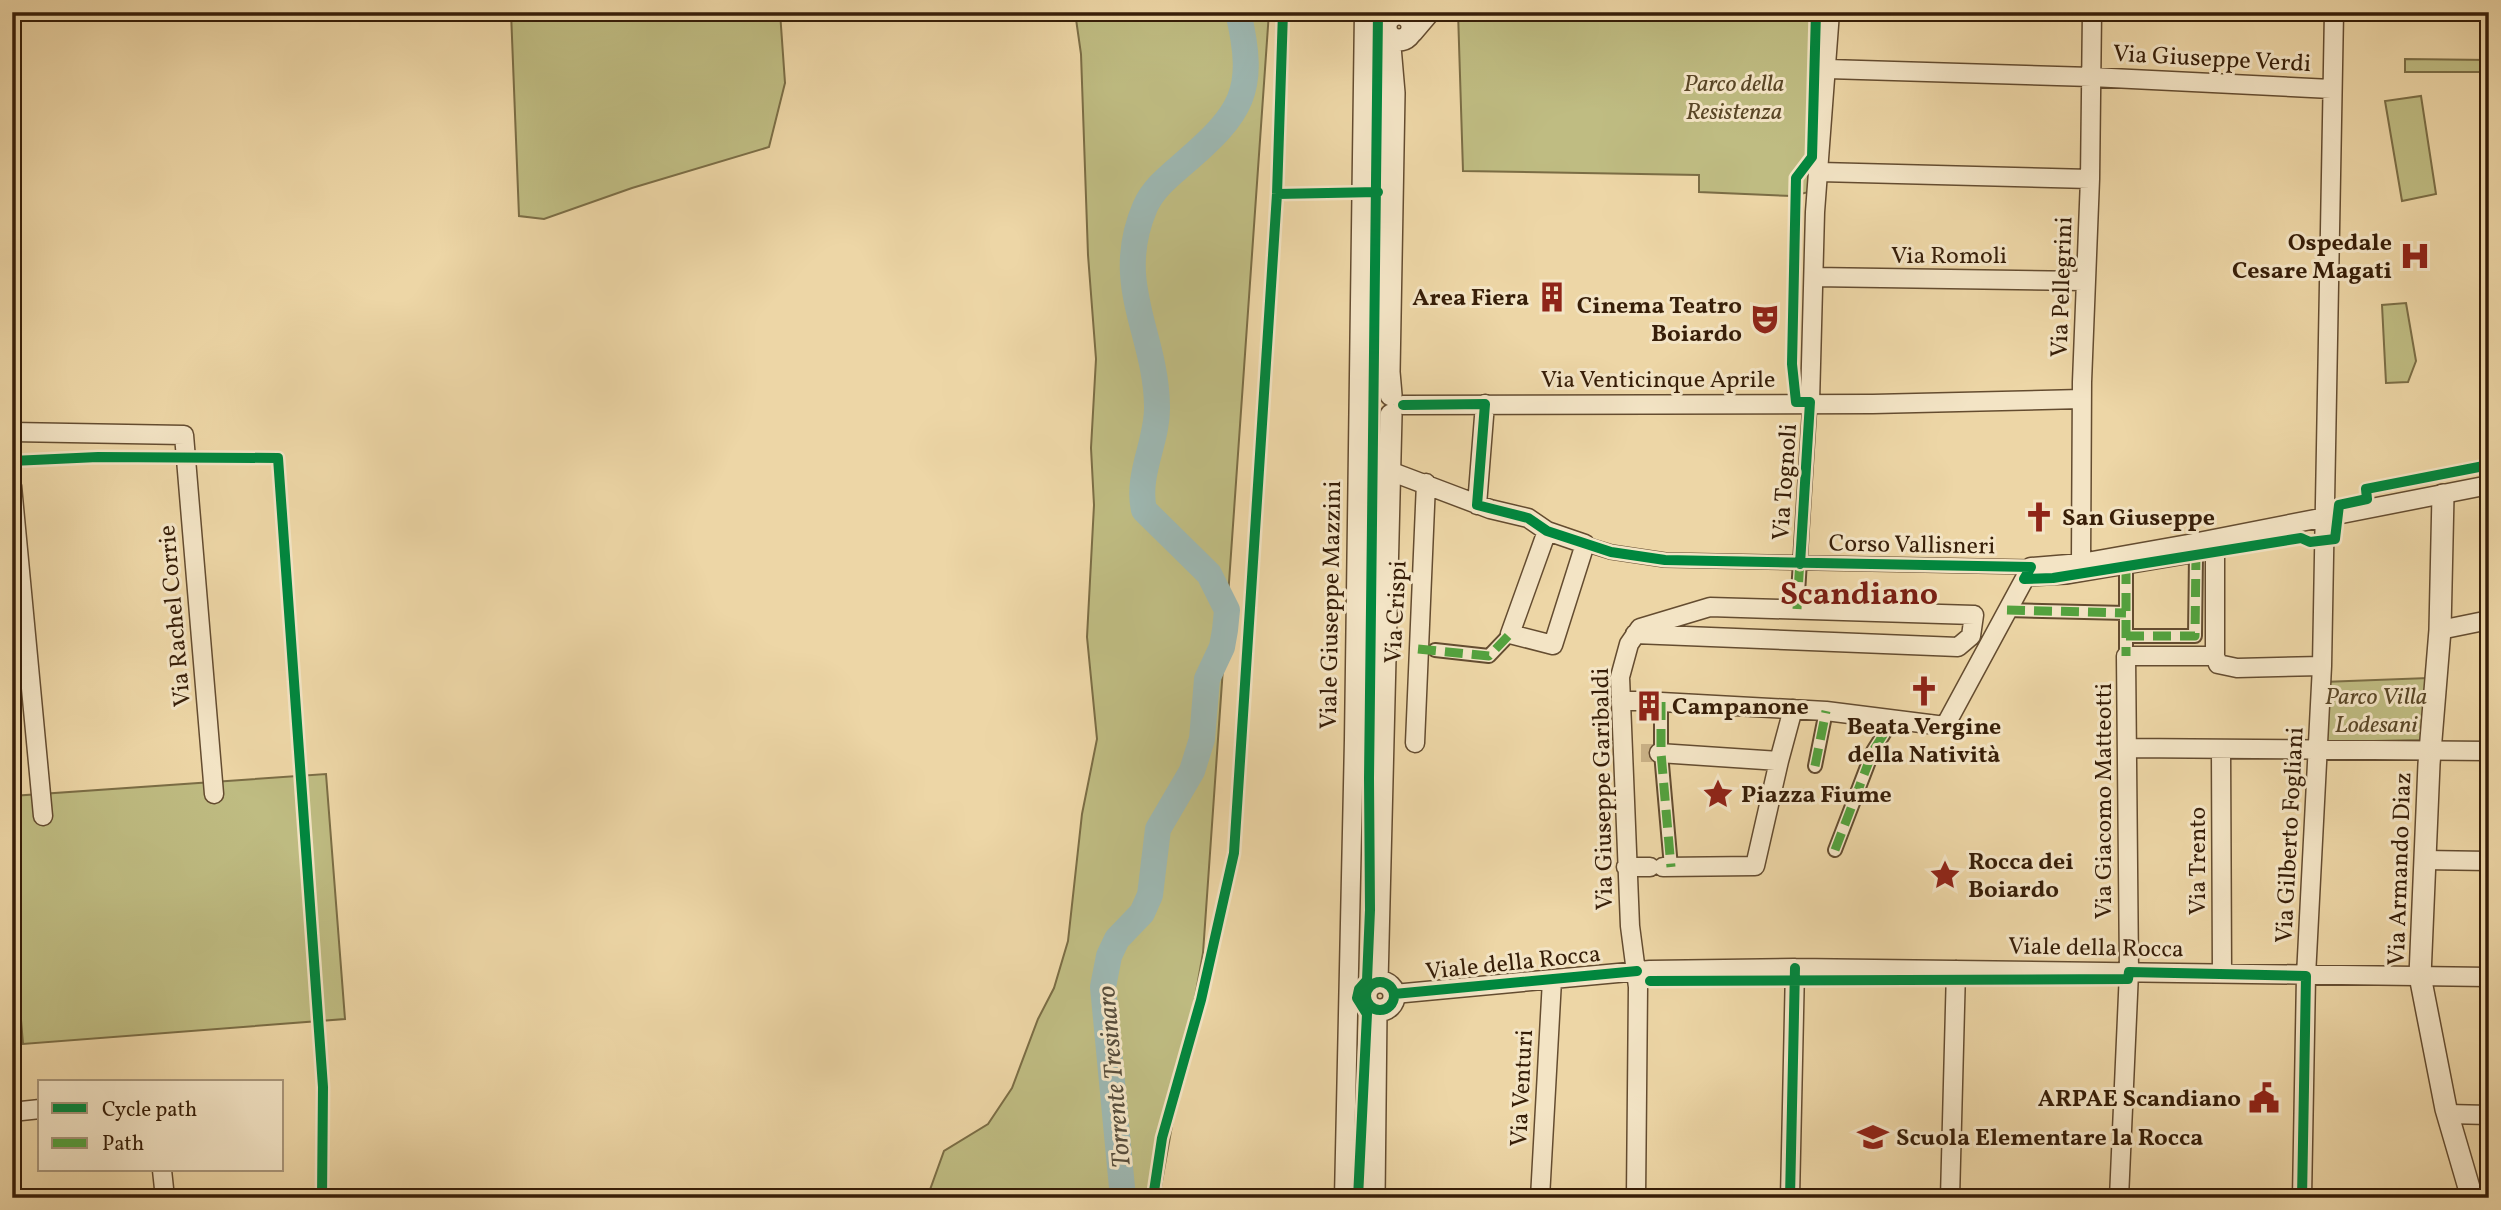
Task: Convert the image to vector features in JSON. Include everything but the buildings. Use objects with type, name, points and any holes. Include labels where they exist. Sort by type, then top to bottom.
[{"type":"street","name":"Viale Giuseppe Mazzini","points":[[1344,1198],[1354,740],[1364,12]]},
{"type":"street","name":"Via Tognoli","points":[[1797,609],[1810,402],[1815,212],[1828,69],[1830,12]]},
{"type":"street","name":"Via Pellegrini","points":[[2081,563],[2081,399],[2084,281],[2091,179],[2092,12]]},
{"type":"street","name":"Via Gilberto Fogliani","points":[[2302,1198],[2306,976],[2322,666],[2330,89],[2334,12]]},
{"type":"street","points":[[1374,1198],[1376,1010],[1368,1005],[1365,995],[1369,986],[1386,988],[1388,470],[1395,405],[1389,372],[1394,93],[1404,21]]},
{"type":"street","name":"Via Giuseppe Verdi","points":[[1828,69],[2091,77],[2330,89]]},
{"type":"street","points":[[1820,172],[2091,179]]},
{"type":"street","name":"Via Romoli","points":[[1814,277],[2084,281]]},
{"type":"street","name":"Via Venticinque Aprile","points":[[1395,405],[1810,402],[1895,404],[2081,399]]},
{"type":"street","points":[[1478,505],[1485,404]]},
{"type":"street","name":"Via Rachel Corrie","points":[[12,432],[184,435],[214,794]]},
{"type":"street","points":[[1388,470],[1426,482],[1478,505],[1528,518],[1547,531],[1585,544],[1553,645],[1510,634]]},
{"type":"street","name":"Via Crispi","points":[[1415,743],[1426,650],[1426,482]]},
{"type":"street","name":"Corso Vallisneri","points":[[1585,544],[1611,552],[1665,560],[2028,573],[2489,485]]},
{"type":"street","points":[[12,486],[43,817]]},
{"type":"street","name":"Via Armando Diaz","points":[[2443,495],[2440,630],[2430,750],[2420,976],[2448,1114],[2472,1198]]},
{"type":"street","points":[[1426,650],[1489,656],[1510,634],[1547,531]]},
{"type":"street","points":[[2214,539],[2216,660]]},
{"type":"street","points":[[1621,701],[1826,711],[1944,726],[2028,573],[2066,577],[2196,555],[2195,636],[2126,636]]},
{"type":"street","points":[[2126,566],[2126,656],[2216,660],[2237,667],[2322,666]]},
{"type":"street","points":[[1702,608],[1974,615],[1971,636],[1958,646],[1634,634],[1640,628],[1677,620],[1702,608]]},
{"type":"street","points":[[1795,641],[1797,609]]},
{"type":"street","points":[[2007,610],[2126,613]]},
{"type":"street","points":[[2440,630],[2489,620]]},
{"type":"street","name":"Via Giuseppe Garibaldi","points":[[1634,634],[1622,665],[1621,701],[1626,867],[1630,926],[1637,971],[1636,1198]]},
{"type":"street","name":"Via Giacomo Matteotti","points":[[2119,1198],[2129,972],[2126,656]]},
{"type":"street","points":[[1652,702],[1661,867]]},
{"type":"street","points":[[1626,867],[1755,866],[1793,709]]},
{"type":"street","points":[[1815,766],[1826,711]]},
{"type":"street","points":[[1835,850],[1873,751],[1892,721]]},
{"type":"street","points":[[2127,748],[2489,751]]},
{"type":"street","name":"Via Trento","points":[[2221,749],[2222,973]]},
{"type":"street","points":[[1622,753],[1779,761]]},
{"type":"street","points":[[2424,860],[2489,861]]},
{"type":"street","points":[[1790,1198],[1795,968]]},
{"type":"street","name":"Viale della Rocca","points":[[1386,988],[1552,980],[1637,971],[1795,968],[2489,977]]},
{"type":"street","points":[[1950,1198],[1956,970]]},
{"type":"street","name":"Via Venturi","points":[[1540,1198],[1552,980]]},
{"type":"street","points":[[12,1112],[38,1109]]},
{"type":"street","points":[[2448,1114],[2489,1115]]},
{"type":"street","points":[[162,1172],[165,1198]]},
{"type":"green space","points":[[511,12],[780,12],[785,83],[769,147],[632,188],[544,219],[519,216]]},
{"type":"green space","points":[[1075,12],[1269,12],[1203,953],[1159,1198],[927,1198],[944,1151],[988,1124],[1012,1088],[1038,1019],[1054,988],[1068,941],[1082,814],[1097,739],[1087,637],[1094,505],[1091,448],[1096,359],[1088,255],[1081,54]]},
{"type":"green space","name":"Parco della Resistenza","points":[[1458,12],[1824,12],[1813,191],[1792,196],[1699,192],[1699,175],[1463,171]]},
{"type":"green space","points":[[2405,59],[2489,60],[2489,72],[2405,72]]},
{"type":"green space","points":[[2421,96],[2436,194],[2402,201],[2385,101]]},
{"type":"green space","points":[[2406,303],[2416,361],[2408,382],[2386,383],[2382,305]]},
{"type":"green space","name":"Parco Villa Lodesani","points":[[2428,678],[2424,740],[2323,742],[2323,682]]},
{"type":"green space","points":[[326,774],[345,1019],[23,1044],[12,912],[12,796]]},
{"type":"waterway","name":"Torrente Tresinaro","points":[[1123,1198],[1103,987],[1109,956],[1117,939],[1142,913],[1150,895],[1158,829],[1192,771],[1202,739],[1207,679],[1222,647],[1227,610],[1209,574],[1144,510],[1143,483],[1157,406],[1155,380],[1134,285],[1133,260],[1136,235],[1152,195],[1219,130],[1240,99],[1245,82],[1246,62],[1238,12]]},
{"type":"tunnel","points":[[1641,753],[1659,753]]},
{"type":"marked path","points":[[2126,636],[2195,636],[2196,555],[2192,555]]},
{"type":"marked path","points":[[1797,609],[1800,559]]},
{"type":"marked path","points":[[2126,566],[2126,656]]},
{"type":"marked path","points":[[2007,610],[2126,613]]},
{"type":"marked path","points":[[1418,649],[1489,656],[1510,634]]},
{"type":"marked path","points":[[1661,702],[1661,753],[1671,867]]},
{"type":"marked path","points":[[1815,766],[1826,711]]},
{"type":"marked path","points":[[1835,850],[1873,751],[1892,721]]},
{"type":"cycle path","points":[[1153,1198],[1162,1138],[1201,1000],[1234,853],[1277,194],[1283,12]]},
{"type":"cycle path","points":[[1358,1198],[1367,1014],[1357,998],[1359,989],[1367,980],[1370,910],[1369,778],[1378,12]]},
{"type":"cycle path","points":[[1800,564],[1810,402],[1796,402],[1792,364],[1796,178],[1812,157],[1816,12]]},
{"type":"cycle path","points":[[1277,194],[1378,192]]},
{"type":"cycle path","points":[[1403,405],[1485,404],[1477,505],[1528,518],[1547,531],[1611,552],[1665,560],[2031,567],[2024,579],[2053,578],[2301,538],[2310,542],[2335,539],[2339,505],[2367,499],[2366,489],[2489,465]]},
{"type":"cycle path","points":[[12,461],[98,457],[278,458],[323,1087],[322,1198]]},
{"type":"cycle path","points":[[1790,1198],[1795,968]]},
{"type":"cycle path","points":[[1394,994],[1637,971]]},
{"type":"cycle path","points":[[1650,981],[2128,979],[2129,972],[2306,976],[2302,1198]]},
{"type":"cycle path","points":[[1380,982],[1390,986],[1394,996],[1390,1006],[1380,1010],[1370,1006],[1366,996],[1370,986],[1380,982]]},
{"type":"place","name":"Ospedale Cesare Magati","points":[[2415,256]]},
{"type":"place","name":"Area Fiera","points":[[1552,297]]},
{"type":"place","name":"Cinema Teatro Boiardo","points":[[1765,319]]},
{"type":"place","name":"San Giuseppe","points":[[2039,517]]},
{"type":"place","name":"Beata Vergine della Natività","points":[[1924,691]]},
{"type":"place","name":"Campanone","points":[[1649,706]]},
{"type":"place","name":"Piazza Fiume","points":[[1718,794]]},
{"type":"place","name":"Rocca dei Boiardo","points":[[1945,875]]},
{"type":"place","name":"ARPAE Scandiano","points":[[2264,1098]]},
{"type":"place","name":"Scuola Elementare la Rocca","points":[[1873,1137]]},
{"type":"district","name":"Scandiano","points":[[1859,593]]}]
